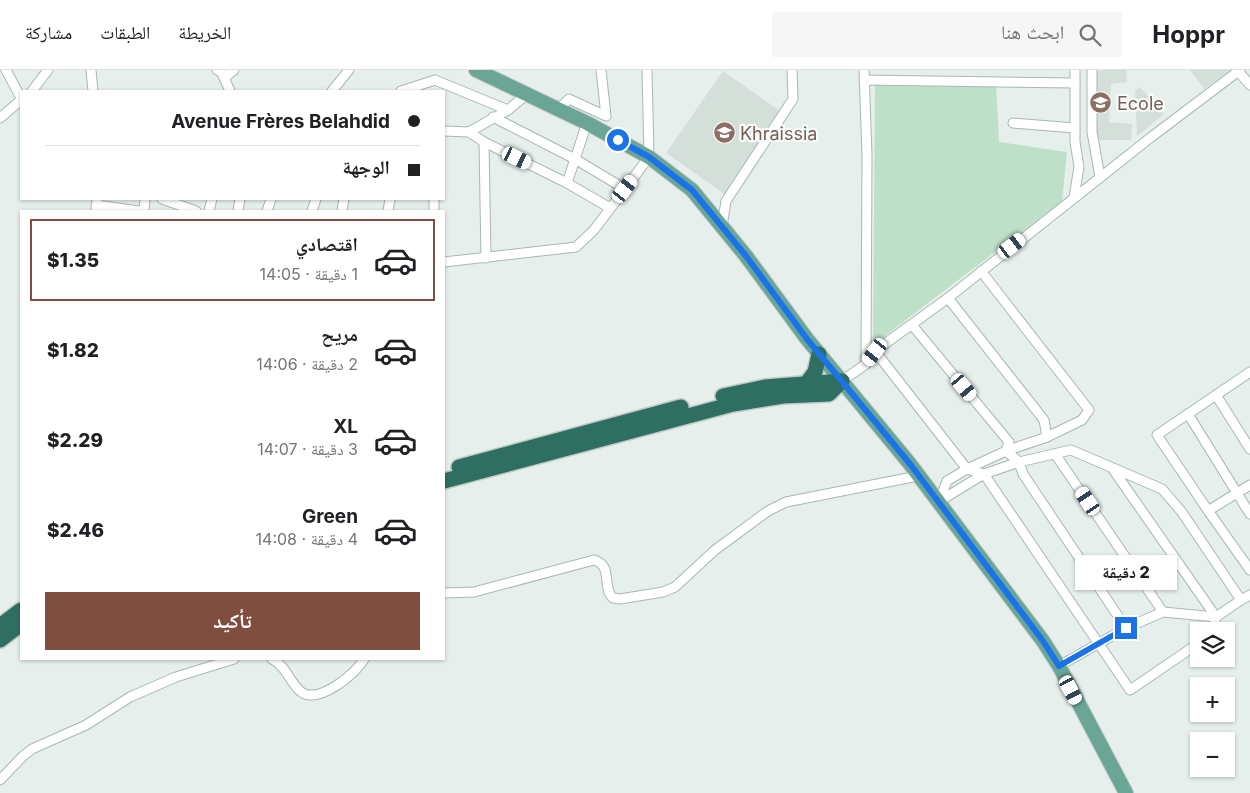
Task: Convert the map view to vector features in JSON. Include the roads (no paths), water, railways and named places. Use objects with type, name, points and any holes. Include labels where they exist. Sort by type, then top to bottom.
[{"type":"highway","points":[[806,384],[815,372],[820,354]]},
{"type":"highway","points":[[445,471],[752,389],[842,381]]},
{"type":"highway","points":[[445,481],[733,404],[783,396],[829,394],[842,381]]},
{"type":"highway","points":[[0,626],[20,611]]},
{"type":"highway","points":[[0,640],[20,625]]},
{"type":"main road","points":[[476,70],[587,123],[649,157],[692,190],[918,476],[1043,641],[1059,666],[1126,793]]},
{"type":"street","points":[[6,70],[20,97]]},
{"type":"street","points":[[33,90],[48,70]]},
{"type":"street","points":[[91,70],[93,90]]},
{"type":"street","points":[[218,70],[222,73],[230,90]]},
{"type":"street","points":[[224,78],[234,70]]},
{"type":"street","points":[[333,90],[349,70]]},
{"type":"street","points":[[558,109],[569,99],[606,116],[601,70]]},
{"type":"street","points":[[445,262],[576,247],[594,230],[649,157],[647,70]]},
{"type":"street","points":[[722,226],[726,201],[793,99],[792,70]]},
{"type":"street","points":[[864,70],[866,364]]},
{"type":"street","points":[[1074,197],[1079,167],[1075,142],[1075,70]]},
{"type":"street","points":[[1092,70],[1092,132],[1100,177]]},
{"type":"street","points":[[842,381],[866,364],[875,352],[948,298],[1074,197],[1239,71],[1250,85]]},
{"type":"street","points":[[404,90],[435,80],[508,110]]},
{"type":"street","points":[[864,80],[1075,83]]},
{"type":"street","points":[[469,132],[508,110],[527,94]]},
{"type":"street","points":[[0,118],[20,100]]},
{"type":"street","points":[[493,117],[575,160],[625,189]]},
{"type":"street","points":[[567,182],[587,123]]},
{"type":"street","points":[[1013,123],[1075,128]]},
{"type":"street","points":[[445,130],[469,132],[484,142],[567,182],[610,208]]},
{"type":"street","points":[[484,142],[486,258]]},
{"type":"street","points":[[168,204],[192,210]]},
{"type":"street","points":[[96,205],[132,210]]},
{"type":"street","points":[[938,502],[947,481],[967,469],[1006,451],[1046,437],[1082,420],[1089,410],[981,271]]},
{"type":"street","points":[[948,298],[1044,420],[1046,437]]},
{"type":"street","points":[[912,325],[1009,442],[1006,451]]},
{"type":"street","points":[[875,352],[967,469],[984,474],[1130,690],[1190,649]]},
{"type":"street","points":[[1249,376],[1216,395],[1158,435],[1250,570]]},
{"type":"street","points":[[1216,395],[1250,449]]},
{"type":"street","points":[[1188,414],[1250,514]]},
{"type":"street","points":[[938,502],[984,474],[1020,462],[1071,450],[1162,489],[1181,511],[1241,600]]},
{"type":"street","points":[[1006,451],[1020,462],[1023,474],[1126,628]]},
{"type":"street","points":[[1055,454],[1163,612]]},
{"type":"street","points":[[1112,468],[1216,617],[1215,622]]},
{"type":"street","points":[[445,594],[479,591],[594,560],[604,565],[609,593],[613,598],[620,599],[663,592],[680,584],[715,550],[762,515],[786,502],[918,476]]},
{"type":"street","points":[[1209,512],[1250,485]]},
{"type":"street","points":[[1059,666],[1126,628],[1163,612],[1216,617],[1250,595]]},
{"type":"street","points":[[0,780],[22,756],[32,749],[86,725],[130,697],[176,676],[231,660]]},
{"type":"street","points":[[274,660],[282,665],[299,690],[308,695],[323,692],[341,683],[355,671],[363,660]]},
{"type":"place","name":"Ecole","points":[[1101,103]]},
{"type":"place","name":"Khraissia","points":[[724,133]]}]
